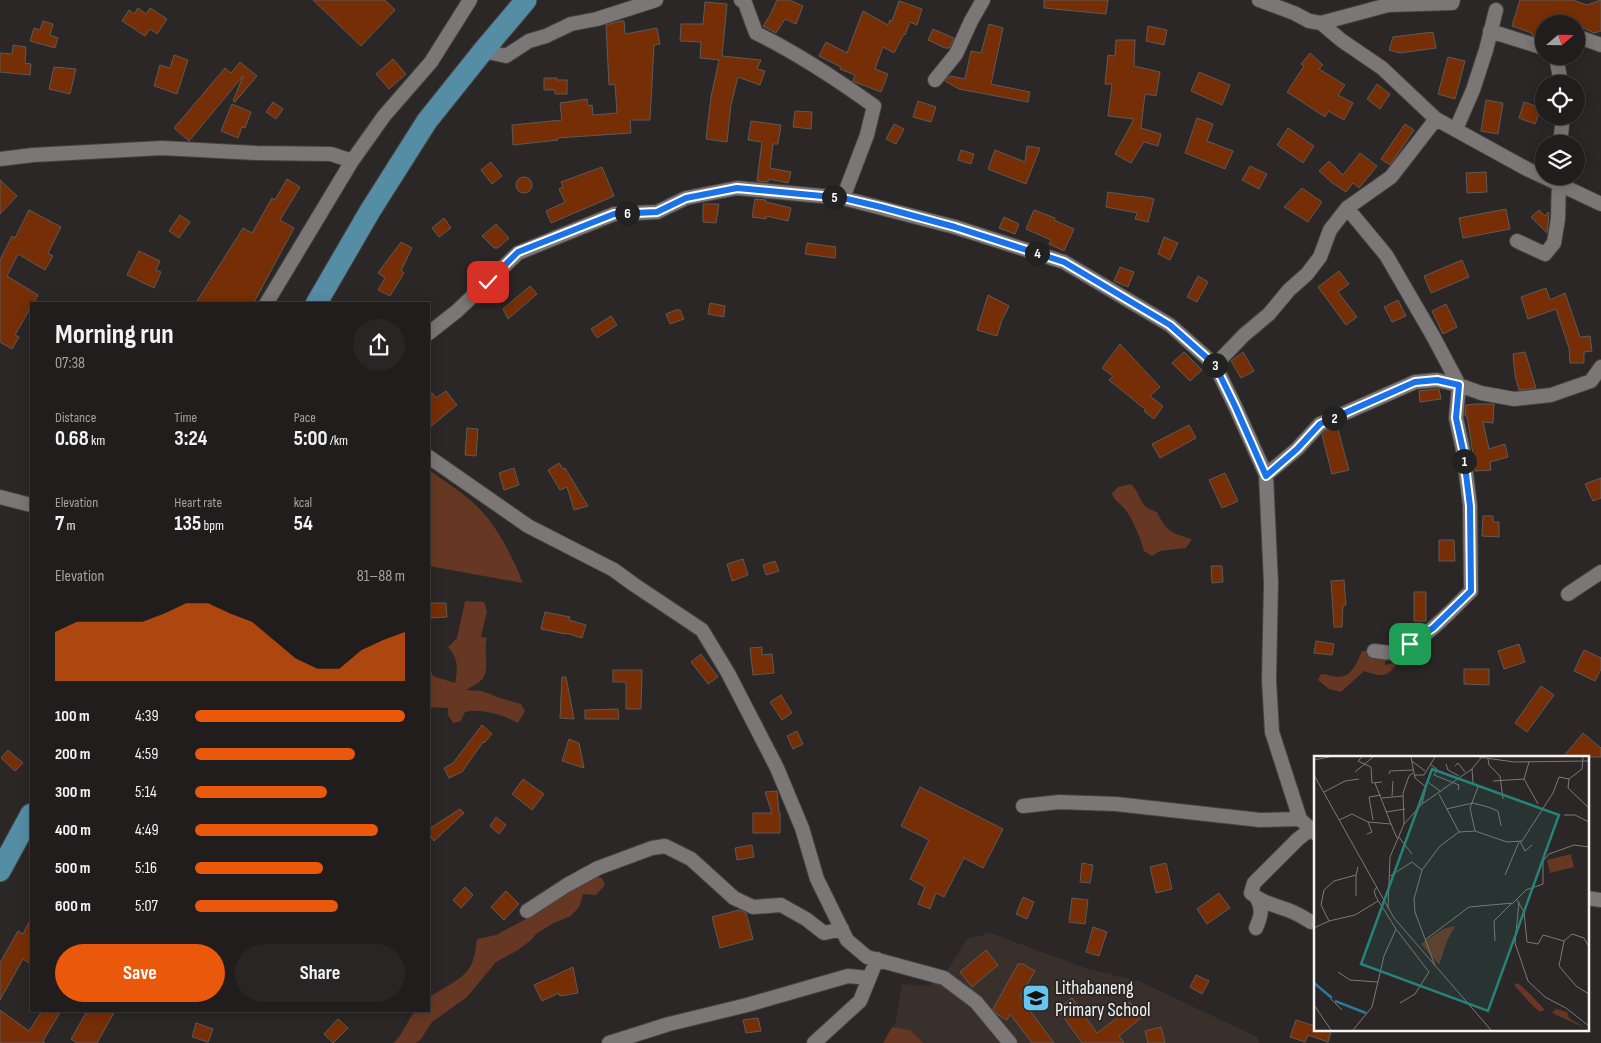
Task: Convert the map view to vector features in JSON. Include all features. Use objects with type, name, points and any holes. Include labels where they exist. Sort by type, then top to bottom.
[{"type":"main road","points":[[317,302],[370,211],[427,122],[526,0]]},
{"type":"main road","points":[[0,871],[30,816]]},
{"type":"street","points":[[267,302],[352,161],[384,116],[431,62],[470,0]]},
{"type":"street","points":[[483,51],[506,56],[529,41],[546,36],[571,24],[596,19],[656,0]]},
{"type":"street","points":[[741,0],[745,3],[756,33],[781,45],[827,72],[874,106],[867,135],[843,198]]},
{"type":"street","points":[[935,80],[956,54],[983,0]]},
{"type":"street","points":[[1259,0],[1310,21],[1321,23],[1388,2],[1452,3],[1453,0]]},
{"type":"street","points":[[1456,129],[1473,90],[1496,10]]},
{"type":"street","points":[[1321,23],[1341,40],[1382,68],[1436,118],[1535,168]]},
{"type":"street","points":[[1490,31],[1535,45]]},
{"type":"street","points":[[1585,39],[1601,45]]},
{"type":"street","points":[[1215,365],[1244,335],[1269,314],[1289,290],[1306,274],[1320,257],[1330,230],[1347,208],[1391,176],[1402,165],[1436,118]]},
{"type":"street","points":[[0,159],[33,155],[162,148],[257,153],[331,154],[352,161]]},
{"type":"street","points":[[1517,241],[1545,254],[1554,243],[1558,219],[1558,185]]},
{"type":"street","points":[[1567,185],[1601,204]]},
{"type":"street","points":[[430,331],[457,311],[518,252],[614,214],[657,212],[686,198],[737,188],[843,198],[955,227],[1064,262],[1170,325],[1215,365],[1266,476],[1271,583],[1269,680],[1272,732],[1300,820],[1313,831],[1298,839],[1254,883],[1251,893],[1257,898],[1286,909],[1311,922]]},
{"type":"street","points":[[1347,208],[1386,255],[1459,385],[1456,418],[1463,450],[1470,506],[1471,591],[1433,628],[1410,644],[1393,652],[1374,651]]},
{"type":"street","points":[[1266,476],[1297,449],[1320,424],[1415,382],[1437,380],[1481,393],[1514,399],[1551,394],[1592,381],[1601,367]]},
{"type":"street","points":[[430,458],[528,526],[614,570],[702,630],[728,673],[777,768],[802,828],[817,879],[846,940],[867,957],[944,978],[976,1002],[1010,1043]]},
{"type":"street","points":[[0,497],[30,505]]},
{"type":"street","points":[[1568,594],[1601,572]]},
{"type":"street","points":[[1023,806],[1059,802],[1116,804],[1260,820],[1300,820]]},
{"type":"street","points":[[528,911],[566,885],[598,868],[652,848],[665,846],[691,859],[734,898],[753,907],[781,906],[806,919],[824,933],[842,929]]},
{"type":"street","points":[[1256,928],[1262,908],[1257,898]]},
{"type":"street","points":[[1588,898],[1601,900]]},
{"type":"street","points":[[814,1043],[860,1001],[877,959]]},
{"type":"street","points":[[609,1043],[669,1024],[747,1005],[848,976],[869,978]]},
{"type":"shaded area","points":[[430,471],[479,508],[495,528],[508,549],[523,583],[430,566]]},
{"type":"shaded area","points":[[1131,484],[1146,507],[1157,512],[1167,528],[1192,539],[1186,548],[1160,551],[1152,556],[1144,551],[1130,517],[1115,500],[1112,493],[1118,487]]},
{"type":"shaded area","points":[[465,601],[484,602],[487,611],[481,637],[487,638],[485,674],[480,682],[466,690],[482,691],[521,704],[525,711],[518,723],[499,715],[472,711],[465,712],[461,721],[453,723],[448,715],[448,708],[430,707],[430,668],[433,676],[455,683],[456,664],[454,655],[448,647],[457,638]]},
{"type":"shaded area","points":[[1362,651],[1385,655],[1385,665],[1398,662],[1391,671],[1384,675],[1364,671],[1341,692],[1329,689],[1318,680],[1321,674],[1337,677],[1347,675]]},
{"type":"shaded area","points":[[587,874],[602,878],[605,885],[596,895],[583,894],[579,907],[571,916],[537,933],[518,950],[496,962],[467,997],[432,1022],[421,1039],[416,1043],[393,1043],[400,1036],[414,1012],[430,1012],[430,997],[466,973],[474,957],[477,939],[496,935],[526,919],[533,907]]},
{"type":"shaded area","name":"Lithabaneng Primary School","points":[[990,933],[1088,969],[1139,981],[1257,1037],[1259,1043],[892,1043],[902,984],[929,986],[949,968],[967,939]]},
{"type":"shaded area","points":[[892,1027],[910,1030],[923,1043],[883,1043]]},
{"type":"building","points":[[313,0],[385,0],[395,10],[361,46]]},
{"type":"building","points":[[777,0],[789,0],[803,6],[796,24],[785,19],[776,33],[763,26]]},
{"type":"building","points":[[1044,0],[1108,0],[1106,14],[1044,8]]},
{"type":"building","points":[[1520,0],[1573,0],[1587,5],[1601,0],[1601,31],[1594,33],[1585,28],[1585,15],[1535,15],[1535,36],[1532,33],[1512,26]]},
{"type":"building","points":[[899,1],[922,9],[917,25],[910,22],[905,35],[894,53],[883,47],[875,69],[888,74],[881,92],[853,81],[855,75],[840,69],[841,67],[819,56],[826,42],[847,53],[863,11],[888,25],[890,20],[892,21]]},
{"type":"building","points":[[705,2],[727,4],[722,56],[761,60],[757,69],[765,71],[760,85],[738,77],[731,105],[727,142],[706,139],[711,97],[719,60],[700,58],[701,42],[680,41],[681,24],[703,24]]},
{"type":"building","points":[[138,8],[146,14],[150,8],[167,19],[157,34],[150,29],[145,36],[122,21],[129,10],[134,14]]},
{"type":"building","points":[[43,21],[53,24],[50,35],[58,38],[55,48],[30,41],[34,28],[40,30]]},
{"type":"building","points":[[624,21],[625,34],[657,28],[660,44],[654,45],[650,120],[630,120],[631,133],[557,138],[558,140],[513,145],[512,125],[562,120],[560,103],[587,99],[588,106],[592,105],[593,115],[617,113],[615,84],[609,85],[606,25]]},
{"type":"building","points":[[989,24],[1003,28],[991,84],[1030,92],[1028,102],[959,89],[945,81],[950,76],[965,79],[971,51],[981,53]]},
{"type":"building","points":[[1148,26],[1167,30],[1164,45],[1146,41]]},
{"type":"building","points":[[933,29],[954,38],[949,48],[928,40]]},
{"type":"building","points":[[1433,32],[1436,48],[1400,53],[1389,50],[1393,37]]},
{"type":"building","points":[[1116,40],[1135,40],[1134,66],[1160,72],[1156,96],[1145,94],[1141,128],[1161,134],[1158,146],[1144,142],[1131,163],[1115,154],[1134,119],[1108,116],[1112,84],[1105,84],[1108,55],[1115,56]]},
{"type":"building","points":[[13,45],[26,47],[25,63],[31,64],[30,75],[0,72],[0,53],[12,54]]},
{"type":"building","points":[[1310,53],[1323,65],[1319,69],[1345,85],[1338,95],[1353,103],[1344,120],[1328,111],[1325,117],[1287,92],[1304,66],[1301,64]]},
{"type":"building","points":[[174,55],[188,60],[177,94],[154,86],[160,65],[170,68]]},
{"type":"building","points":[[1448,57],[1465,61],[1455,99],[1438,94]]},
{"type":"building","points":[[393,59],[406,74],[389,89],[376,74]]},
{"type":"building","points":[[240,62],[257,76],[235,102],[233,101],[243,76],[189,141],[174,128],[225,68],[231,73]]},
{"type":"building","points":[[54,67],[76,69],[70,94],[49,89]]},
{"type":"building","points":[[1199,72],[1230,85],[1222,105],[1191,91]]},
{"type":"building","points":[[544,78],[567,80],[567,94],[555,94],[555,90],[544,90]]},
{"type":"building","points":[[1377,84],[1390,94],[1380,109],[1367,99]]},
{"type":"building","points":[[1486,100],[1503,103],[1498,134],[1481,131]]},
{"type":"building","points":[[918,101],[936,107],[931,122],[913,117]]},
{"type":"building","points":[[273,102],[283,109],[276,119],[266,112]]},
{"type":"building","points":[[1524,102],[1535,106],[1535,124],[1519,118]]},
{"type":"building","points":[[232,104],[251,112],[245,128],[242,127],[238,138],[221,131]]},
{"type":"building","points":[[795,111],[812,112],[811,129],[793,127]]},
{"type":"building","points":[[1197,118],[1213,124],[1207,141],[1233,151],[1225,169],[1185,153]]},
{"type":"building","points":[[751,121],[781,125],[778,144],[773,144],[770,168],[791,172],[788,183],[769,179],[768,182],[757,181],[762,142],[748,140]]},
{"type":"building","points":[[894,124],[904,129],[896,144],[886,139]]},
{"type":"building","points":[[1405,124],[1414,130],[1390,165],[1381,159]]},
{"type":"building","points":[[1288,128],[1314,146],[1303,163],[1277,145]]},
{"type":"building","points":[[1027,146],[1040,148],[1026,184],[988,169],[995,150],[1025,162]]},
{"type":"building","points":[[961,150],[974,154],[971,164],[958,160]]},
{"type":"building","points":[[1360,153],[1377,166],[1359,188],[1353,183],[1346,192],[1319,171],[1329,161],[1343,175]]},
{"type":"building","points":[[491,162],[502,176],[492,184],[481,170]]},
{"type":"building","points":[[1250,166],[1267,174],[1259,189],[1242,180]]},
{"type":"building","points":[[602,167],[614,196],[551,223],[546,211],[565,202],[559,189],[563,187],[561,182]]},
{"type":"building","points":[[1486,172],[1487,192],[1467,193],[1466,173]]},
{"type":"building","points":[[524,177],[530,179],[532,185],[530,191],[524,193],[518,191],[516,185],[518,179]]},
{"type":"building","points":[[287,179],[300,187],[280,220],[294,228],[254,302],[196,302],[243,228],[252,233],[272,198],[275,200]]},
{"type":"building","points":[[0,180],[17,196],[0,214]]},
{"type":"building","points":[[1302,188],[1322,202],[1308,222],[1284,207]]},
{"type":"building","points":[[1108,192],[1154,199],[1148,222],[1135,219],[1137,213],[1106,207]]},
{"type":"building","points":[[755,199],[766,200],[766,202],[791,208],[788,221],[766,216],[766,219],[752,217]]},
{"type":"building","points":[[703,204],[719,204],[716,223],[703,222]]},
{"type":"building","points":[[1506,209],[1510,229],[1463,238],[1459,218]]},
{"type":"building","points":[[29,210],[61,227],[48,253],[53,256],[45,270],[18,254],[7,276],[38,295],[34,302],[30,302],[30,309],[15,335],[19,337],[12,349],[0,342],[0,260],[12,236],[15,238]]},
{"type":"building","points":[[1034,210],[1055,218],[1054,220],[1074,229],[1064,251],[1049,244],[1051,240],[1026,229]]},
{"type":"building","points":[[1539,210],[1545,216],[1548,212],[1549,214],[1547,233],[1531,217]]},
{"type":"building","points":[[180,215],[190,222],[179,238],[169,231]]},
{"type":"building","points":[[1004,217],[1019,224],[1015,234],[999,228]]},
{"type":"building","points":[[444,218],[451,228],[439,237],[432,228]]},
{"type":"building","points":[[496,224],[509,238],[498,248],[494,248],[482,236]]},
{"type":"building","points":[[1164,237],[1178,243],[1170,260],[1158,254]]},
{"type":"building","points":[[401,242],[412,248],[401,271],[404,273],[390,296],[378,290],[385,278],[378,273]]},
{"type":"building","points":[[807,243],[836,247],[835,258],[805,254]]},
{"type":"building","points":[[139,251],[160,261],[156,270],[161,272],[154,288],[127,275]]},
{"type":"building","points":[[1462,260],[1469,277],[1431,293],[1424,276]]},
{"type":"building","points":[[1120,267],[1134,272],[1128,287],[1114,281]]},
{"type":"building","points":[[1339,271],[1349,284],[1338,292],[1357,317],[1346,325],[1318,287]]},
{"type":"building","points":[[1198,276],[1208,282],[1197,302],[1187,297]]},
{"type":"building","points":[[530,286],[537,294],[508,319],[503,309]]},
{"type":"building","points":[[1546,288],[1550,300],[1565,293],[1580,337],[1590,336],[1592,351],[1584,352],[1584,363],[1570,363],[1569,348],[1556,309],[1528,319],[1521,297]]},
{"type":"building","points":[[988,295],[1009,306],[997,336],[977,330]]},
{"type":"building","points":[[1398,300],[1406,316],[1392,322],[1384,307]]},
{"type":"building","points":[[710,303],[725,306],[724,317],[708,314]]},
{"type":"building","points":[[1446,304],[1457,327],[1443,334],[1432,311]]},
{"type":"building","points":[[680,310],[684,319],[670,324],[666,314]]},
{"type":"building","points":[[611,316],[617,325],[597,338],[591,329]]},
{"type":"building","points":[[1120,344],[1160,387],[1150,396],[1163,406],[1154,419],[1144,411],[1146,410],[1109,380],[1113,376],[1102,368]]},
{"type":"building","points":[[1184,352],[1202,370],[1190,381],[1172,363]]},
{"type":"building","points":[[1243,352],[1254,371],[1241,378],[1231,361]]},
{"type":"building","points":[[1525,352],[1536,388],[1519,390],[1513,354]]},
{"type":"building","points":[[1439,389],[1441,399],[1420,402],[1419,391]]},
{"type":"building","points":[[430,390],[436,398],[446,391],[457,405],[430,427]]},
{"type":"building","points":[[1494,404],[1493,423],[1483,422],[1489,449],[1505,444],[1508,457],[1490,462],[1491,470],[1475,471],[1467,416],[1465,416],[1466,405]]},
{"type":"building","points":[[1189,425],[1196,438],[1160,458],[1152,444]]},
{"type":"building","points":[[1337,426],[1349,470],[1332,474],[1322,435],[1325,431]]},
{"type":"building","points":[[467,428],[478,429],[476,456],[465,455]]},
{"type":"building","points":[[559,463],[563,469],[565,468],[588,506],[574,510],[567,487],[560,490],[548,470]]},
{"type":"building","points":[[514,468],[519,485],[504,490],[499,473]]},
{"type":"building","points":[[1225,473],[1238,501],[1222,508],[1209,480]]},
{"type":"building","points":[[1601,478],[1601,498],[1593,501],[1585,484]]},
{"type":"building","points":[[1483,516],[1493,516],[1493,522],[1499,522],[1499,537],[1482,536]]},
{"type":"building","points":[[1439,540],[1454,540],[1455,561],[1439,561]]},
{"type":"building","points":[[743,559],[748,575],[732,581],[727,564]]},
{"type":"building","points":[[775,561],[779,571],[766,575],[763,565]]},
{"type":"building","points":[[1211,566],[1222,566],[1223,582],[1212,583]]},
{"type":"building","points":[[1344,580],[1346,605],[1343,605],[1342,627],[1334,627],[1331,581]]},
{"type":"building","points":[[1414,592],[1426,592],[1426,621],[1414,621]]},
{"type":"building","points":[[430,603],[446,603],[447,617],[430,618]]},
{"type":"building","points":[[545,612],[570,617],[569,620],[586,625],[582,638],[541,629]]},
{"type":"building","points":[[1316,641],[1334,644],[1332,655],[1314,653]]},
{"type":"building","points":[[1519,644],[1525,662],[1504,669],[1498,651]]},
{"type":"building","points":[[762,647],[762,655],[772,654],[774,673],[753,675],[750,648]]},
{"type":"building","points":[[1584,650],[1601,658],[1601,669],[1595,681],[1574,671]]},
{"type":"building","points":[[701,654],[718,677],[708,684],[691,662]]},
{"type":"building","points":[[1464,669],[1489,669],[1489,685],[1464,684]]},
{"type":"building","points":[[613,670],[642,670],[641,709],[626,709],[626,682],[613,682]]},
{"type":"building","points":[[562,677],[566,677],[574,719],[560,718]]},
{"type":"building","points":[[1541,686],[1554,695],[1527,732],[1515,723]]},
{"type":"building","points":[[781,695],[792,713],[782,720],[770,702]]},
{"type":"building","points":[[618,709],[619,719],[585,719],[585,710]]},
{"type":"building","points":[[482,725],[492,734],[483,742],[462,772],[449,778],[444,768],[453,763]]},
{"type":"building","points":[[797,731],[803,744],[793,749],[787,736]]},
{"type":"building","points":[[1583,733],[1601,748],[1601,757],[1564,756]]},
{"type":"building","points":[[569,739],[579,743],[584,768],[562,761]]},
{"type":"building","points":[[8,750],[23,763],[15,771],[1,758]]},
{"type":"building","points":[[523,779],[544,794],[532,810],[512,794]]},
{"type":"building","points":[[920,787],[1003,829],[983,868],[964,858],[944,897],[936,893],[930,909],[918,904],[925,887],[910,879],[929,840],[901,826]]},
{"type":"building","points":[[777,791],[780,833],[753,833],[753,813],[772,813],[765,792]]},
{"type":"building","points":[[460,809],[464,813],[434,841],[430,835],[430,828]]},
{"type":"building","points":[[496,817],[506,825],[499,834],[490,826]]},
{"type":"building","points":[[752,845],[754,857],[737,860],[735,848]]},
{"type":"building","points":[[1082,863],[1093,865],[1090,883],[1080,882]]},
{"type":"building","points":[[1166,863],[1172,889],[1156,893],[1150,867]]},
{"type":"building","points":[[465,887],[473,895],[461,908],[453,900]]},
{"type":"building","points":[[506,891],[519,904],[504,920],[491,907]]},
{"type":"building","points":[[1219,893],[1230,908],[1207,924],[1197,909]]},
{"type":"building","points":[[1023,897],[1034,902],[1027,919],[1016,914]]},
{"type":"building","points":[[1072,898],[1088,900],[1085,924],[1069,922]]},
{"type":"building","points":[[739,910],[746,913],[753,939],[720,948],[712,917]]},
{"type":"building","points":[[30,920],[30,963],[23,959],[0,1000],[0,963],[18,931],[23,934]]},
{"type":"building","points":[[1093,927],[1107,932],[1099,956],[1086,952]]},
{"type":"building","points":[[986,950],[998,965],[972,987],[960,972]]},
{"type":"building","points":[[1018,964],[1023,964],[1035,971],[1020,997],[1054,1043],[1032,1043],[1010,1014],[1007,1020],[993,1009]]},
{"type":"building","points":[[573,967],[578,993],[560,996],[559,993],[542,1001],[534,985]]},
{"type":"building","points":[[1196,975],[1209,981],[1202,994],[1190,987]]},
{"type":"building","points":[[1072,998],[1097,1033],[1122,1014],[1120,1011],[1130,1002],[1142,1017],[1119,1036],[1124,1043],[1082,1043],[1058,1009]]},
{"type":"building","points":[[0,1010],[29,1031],[41,1012],[60,1012],[43,1041],[45,1043],[0,1043]]},
{"type":"building","points":[[86,1012],[114,1012],[97,1043],[77,1043],[71,1039]]},
{"type":"building","points":[[758,1018],[761,1031],[746,1033],[743,1020]]},
{"type":"building","points":[[338,1019],[348,1028],[333,1043],[324,1034]]},
{"type":"building","points":[[1296,1020],[1314,1026],[1314,1030],[1331,1032],[1328,1042],[1308,1035],[1305,1042],[1290,1037]]},
{"type":"building","points":[[196,1023],[213,1029],[208,1042],[192,1037]]},
{"type":"building","points":[[1161,1027],[1165,1043],[1148,1043],[1145,1031]]},
{"type":"place","name":"Lithabaneng Primary School","points":[[1036,998]]},
{"type":"route","points":[[488,282],[518,252],[614,214],[657,212],[686,198],[737,188],[843,198],[955,227],[1064,262],[1170,325],[1215,365],[1266,476],[1297,449],[1320,424],[1415,382],[1437,380],[1459,385],[1456,418],[1463,450],[1470,506],[1471,591],[1433,628],[1410,644]]}]
